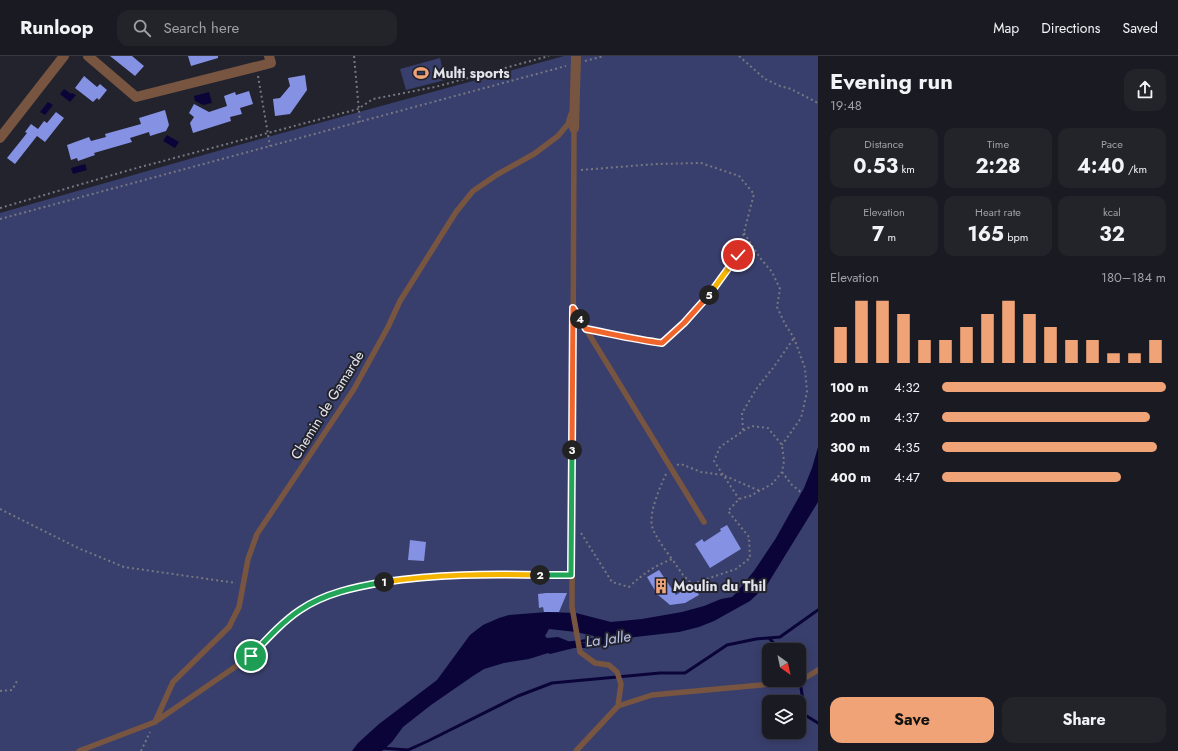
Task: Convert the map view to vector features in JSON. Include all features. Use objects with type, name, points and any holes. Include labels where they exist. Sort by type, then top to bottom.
[{"type":"street","points":[[0,138],[64,56]]},
{"type":"street","points":[[88,56],[136,97],[271,63],[269,56]]},
{"type":"street","points":[[574,128],[576,102],[576,60]]},
{"type":"lane","name":"Chemin de Gamarde","points":[[155,722],[173,682],[229,627],[239,607],[248,559],[257,534],[354,389],[388,327],[400,301],[456,212],[473,191],[498,174],[534,154],[558,136],[568,124],[576,102]]},
{"type":"lane","points":[[574,128],[572,607],[580,652],[595,663],[609,665],[617,672],[621,684],[618,706]]},
{"type":"lane","points":[[573,308],[704,522]]},
{"type":"lane","points":[[79,751],[155,722],[251,656],[283,623],[300,610],[321,598],[358,586],[410,578],[470,574],[571,575]]},
{"type":"lane","points":[[576,751],[618,706],[652,695],[793,682],[805,678],[818,670]]},
{"type":"path","points":[[354,56],[360,122]]},
{"type":"path","points":[[0,208],[133,169],[358,109],[373,99],[435,87],[549,56]]},
{"type":"path","points":[[0,219],[360,122],[576,60],[604,56]]},
{"type":"path","points":[[738,56],[765,80],[780,86],[791,88],[818,103]]},
{"type":"path","points":[[256,67],[270,146]]},
{"type":"path","points":[[574,170],[648,164],[701,163],[739,176],[754,194],[738,255],[705,300],[684,323],[662,343],[643,341],[586,329]]},
{"type":"path","points":[[744,233],[761,259],[772,272],[780,289],[777,307],[794,338],[805,368],[807,392],[801,418],[782,446]]},
{"type":"path","points":[[743,430],[742,413],[757,388],[794,338]]},
{"type":"path","points":[[572,518],[612,582],[630,587],[644,573],[656,565],[672,559],[683,575],[692,584],[736,569],[750,558],[749,537],[728,511],[739,499],[750,496],[772,484],[782,472],[784,461],[782,446],[768,428],[751,426],[743,430],[720,447],[714,461],[739,499]]},
{"type":"path","points":[[782,472],[792,485],[802,493]]},
{"type":"path","points":[[0,509],[78,548],[124,567],[243,584]]},
{"type":"path","points":[[0,691],[12,690],[17,681]]},
{"type":"path","points":[[141,751],[155,722]]},
{"type":"shaded area","points":[[564,56],[818,56],[818,751],[0,751],[0,213],[235,146]]},
{"type":"shaded area","points":[[440,58],[445,80],[406,90],[400,69]]},
{"type":"water","points":[[64,89],[71,94],[76,95],[70,102],[60,94]]},
{"type":"water","points":[[209,92],[212,103],[203,105],[195,101],[194,96]]},
{"type":"water","points":[[48,102],[53,105],[45,115],[40,112]]},
{"type":"water","points":[[167,135],[179,142],[175,148],[163,141]]},
{"type":"water","points":[[85,164],[87,170],[73,174],[71,168]]},
{"type":"water","points":[[818,447],[818,502],[767,585],[750,601],[714,621],[699,627],[679,632],[635,637],[592,648],[574,648],[550,654],[548,653],[529,659],[504,663],[484,669],[431,705],[403,727],[392,742],[382,751],[352,751],[358,743],[379,724],[437,680],[470,635],[483,625],[499,618],[509,615],[547,612],[576,613],[611,622],[642,619],[682,612],[704,606],[721,599],[732,597],[754,571],[776,538],[804,488]],"holes":[[[549,629],[594,636],[594,643],[573,643],[558,637],[547,638],[545,636]]]},
{"type":"building","points":[[110,56],[132,56],[144,66],[135,76]]},
{"type":"building","points":[[188,56],[218,56],[218,58],[191,66]]},
{"type":"building","points":[[305,75],[307,90],[290,114],[275,116],[273,99],[280,98],[290,86],[288,78]]},
{"type":"building","points":[[84,76],[97,87],[100,84],[107,90],[99,100],[97,98],[93,102],[75,88]]},
{"type":"building","points":[[249,91],[253,104],[240,108],[242,114],[230,117],[231,121],[193,133],[190,123],[194,117],[189,113],[194,104],[209,112],[227,106],[224,96],[235,92],[236,95]]},
{"type":"building","points":[[165,110],[169,125],[166,131],[150,136],[149,132],[130,138],[132,142],[94,153],[95,155],[78,161],[77,158],[71,160],[67,145],[89,137],[91,141],[106,137],[105,134],[141,124],[139,118]]},
{"type":"building","points":[[56,112],[64,118],[45,142],[37,136],[15,164],[7,158],[27,133],[25,132],[31,124],[38,129],[44,121],[47,123]]},
{"type":"building","points":[[727,525],[741,549],[710,568],[695,544],[702,539],[704,542],[721,531],[720,529]]},
{"type":"building","points":[[410,540],[426,542],[424,561],[408,560]]},
{"type":"building","name":"Moulin du Thil","points":[[659,570],[676,595],[692,584],[699,595],[685,603],[670,605],[657,594],[647,577]]},
{"type":"building","points":[[567,593],[559,612],[544,612],[543,607],[539,608],[538,594]]},
{"type":"waterway","points":[[381,748],[408,750],[518,696],[552,683],[660,673],[685,673],[727,645],[756,639],[780,637],[818,610]]},
{"type":"waterway","points":[[769,638],[774,643]]},
{"type":"waterway","name":"La Jalle","points":[[569,643],[597,639]]},
{"type":"waterway","points":[[801,687],[805,715],[818,723]]},
{"type":"place","name":"Multi sports","points":[[421,73]]},
{"type":"place","name":"Moulin du Thil","points":[[661,586]]},
{"type":"route","points":[[251,656],[283,623],[300,610],[321,598],[358,586],[410,578],[470,574],[571,575],[573,308],[586,329],[643,341],[662,343],[684,323],[705,300],[738,255]]}]
